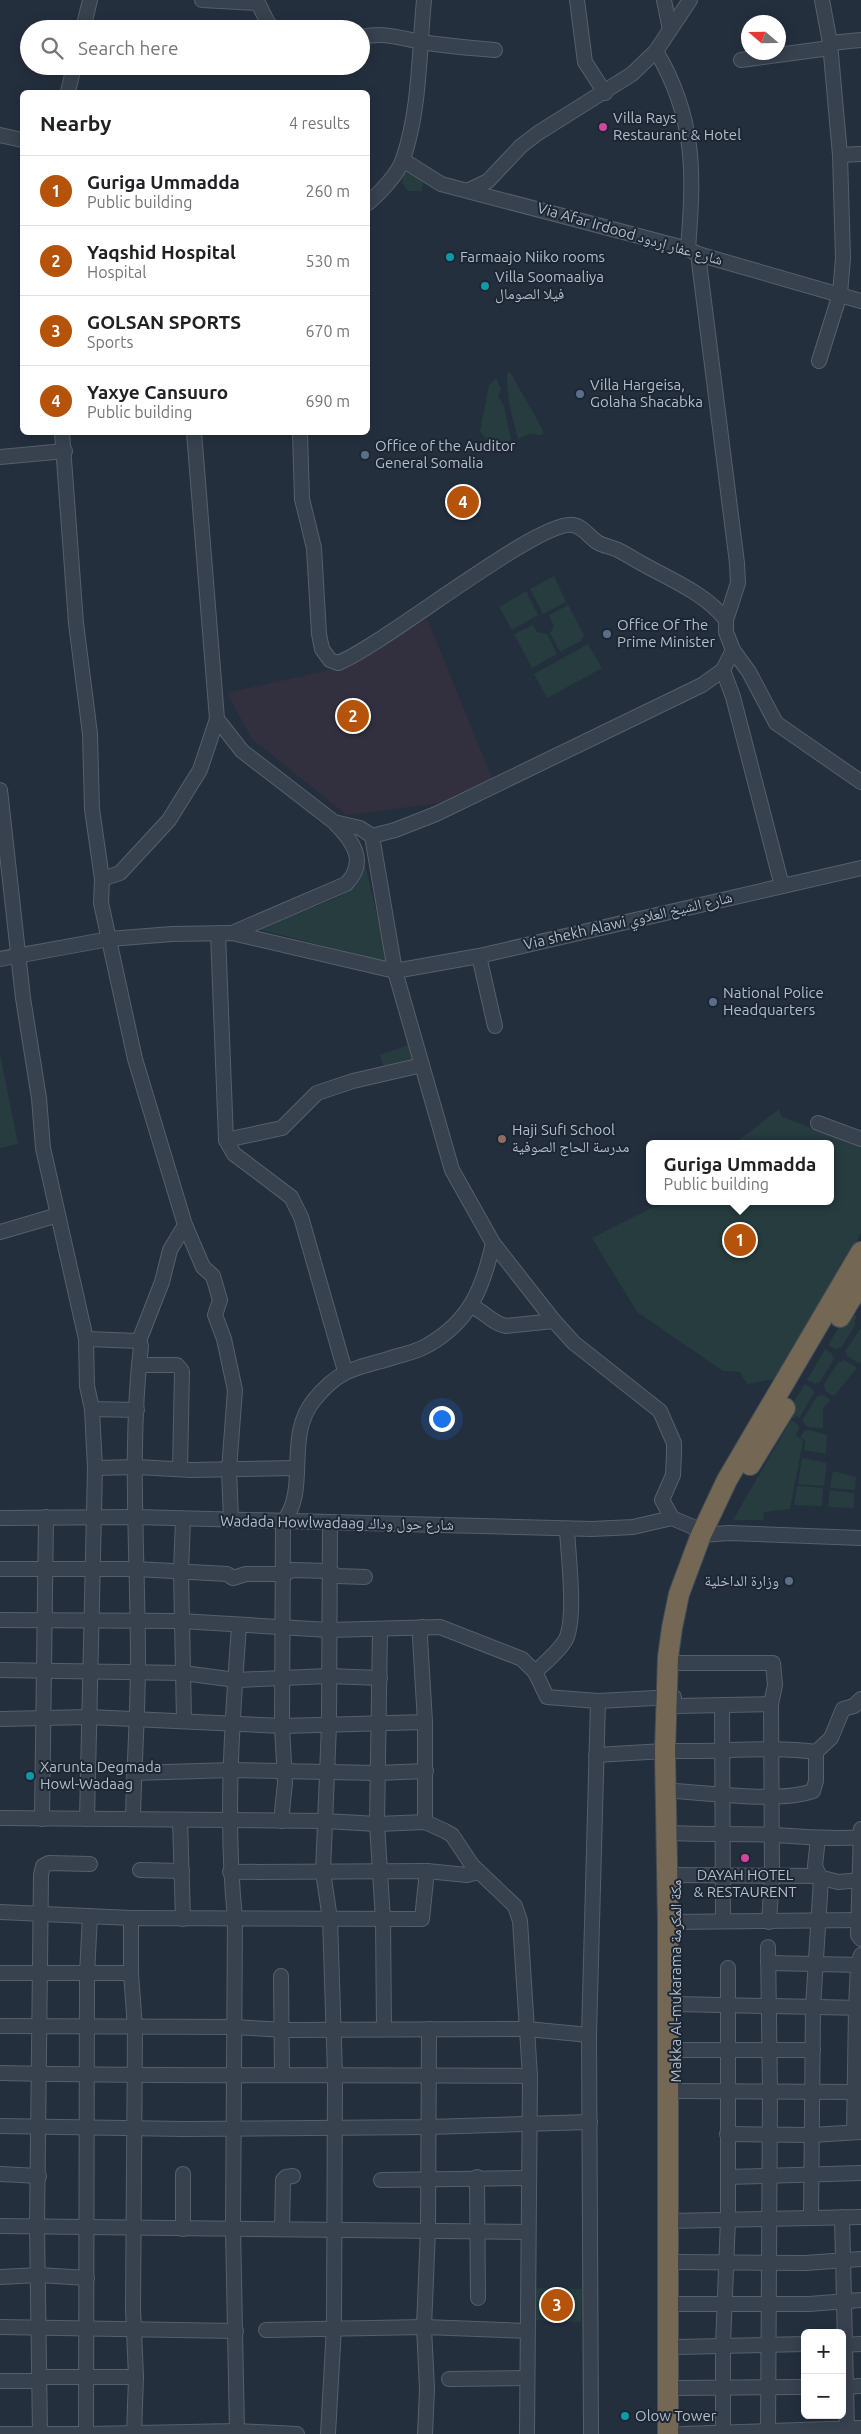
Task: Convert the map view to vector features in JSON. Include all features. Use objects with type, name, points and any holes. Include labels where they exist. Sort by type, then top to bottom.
[{"type":"highway","points":[[706,1529],[779,1406],[861,1252]]},
{"type":"highway","points":[[779,1406],[861,1282]]},
{"type":"highway","name":"Makka Al-mukarama مكة المكرمة","points":[[678,2434],[677,2347],[679,2262],[673,2221],[670,1751],[672,1700],[677,1663],[706,1529]]},
{"type":"highway","name":"Makka Al-mukarama مكة المكرمة","points":[[672,1700],[668,1657],[679,1594],[706,1529]]},
{"type":"highway","name":"Makka Al-mukarama مكة المكرمة","points":[[668,2434],[677,2091],[676,2004],[672,1922],[676,1875],[674,1791],[670,1751]]},
{"type":"street","points":[[85,20],[90,0]]},
{"type":"street","points":[[202,0],[260,1],[267,20]]},
{"type":"street","points":[[370,201],[383,189],[403,160],[415,106],[424,0]]},
{"type":"street","points":[[577,0],[585,62],[606,93]]},
{"type":"street","points":[[664,0],[670,30]]},
{"type":"street","points":[[469,190],[488,181],[522,146],[538,133],[606,93],[632,74],[656,51],[690,0]]},
{"type":"street","points":[[819,361],[840,294],[843,258],[840,154],[830,45],[822,0]]},
{"type":"street","points":[[370,36],[398,35],[420,42],[495,50]]},
{"type":"street","points":[[786,52],[861,40]]},
{"type":"street","points":[[656,51],[674,86],[683,113],[692,155],[693,251],[737,563],[738,583],[726,620],[726,632],[733,650],[749,672],[776,723],[861,782]]},
{"type":"street","points":[[68,90],[72,75]]},
{"type":"street","points":[[0,135],[20,140]]},
{"type":"street","points":[[840,154],[861,154]]},
{"type":"street","name":"Via Afar Irdood شارع عفار إردود","points":[[403,160],[441,184],[693,251],[861,301]]},
{"type":"street","points":[[62,435],[76,623],[90,734],[92,809],[102,879],[101,903],[135,1059],[185,1225],[203,1268],[213,1276],[220,1300],[215,1315],[224,1339],[235,1390],[229,1470],[231,1520]]},
{"type":"street","points":[[102,879],[120,873],[169,820],[200,770],[217,719],[194,435]]},
{"type":"street","points":[[300,435],[302,500],[314,548],[319,634],[322,649],[330,660],[338,663],[352,657],[422,613],[486,566],[536,538],[570,524],[582,528],[597,542],[618,550],[707,599],[726,620]]},
{"type":"street","points":[[0,457],[65,451]]},
{"type":"street","points":[[372,836],[395,830],[506,782],[702,685],[723,670],[733,650]]},
{"type":"street","points":[[723,670],[733,696],[782,886]]},
{"type":"street","points":[[217,719],[242,751],[334,822],[349,837],[356,852],[358,866],[354,876],[339,888],[225,933]]},
{"type":"street","points":[[0,791],[18,955],[43,1148],[86,1338],[87,1386],[92,1409],[95,1468],[87,1819]]},
{"type":"street","points":[[334,822],[360,828],[372,836],[395,971],[452,1170],[493,1243],[554,1321],[574,1343],[660,1411],[674,1443],[673,1474],[662,1500],[672,1518],[706,1529],[861,1538]]},
{"type":"street","name":"Via shekh Alawi شارع الشيخ العلاوي","points":[[395,971],[479,956],[861,868]]},
{"type":"street","points":[[0,959],[109,939],[172,934],[225,933],[395,971]]},
{"type":"street","points":[[225,933],[226,1140],[230,1150],[239,1159],[291,1197],[301,1217],[345,1371]]},
{"type":"street","points":[[479,956],[495,1026]]},
{"type":"street","points":[[226,1140],[282,1128],[317,1092],[353,1081],[422,1065]]},
{"type":"street","points":[[818,1123],[861,1139]]},
{"type":"street","points":[[0,1232],[58,1215]]},
{"type":"street","points":[[133,1819],[138,1672],[135,1517],[137,1410],[141,1346],[139,1341],[162,1282],[170,1250],[185,1225]]},
{"type":"street","points":[[281,1821],[285,1784],[282,1726],[284,1628],[283,1522],[292,1512],[298,1439],[306,1411],[325,1387],[345,1371],[427,1346],[447,1332],[471,1306],[483,1284],[493,1243]]},
{"type":"street","points":[[471,1306],[486,1314],[499,1325],[506,1326],[554,1321]]},
{"type":"street","points":[[86,1338],[139,1341]]},
{"type":"street","points":[[139,1365],[177,1365],[182,1371],[180,1469]]},
{"type":"street","points":[[92,1409],[137,1410]]},
{"type":"street","points":[[95,1468],[136,1467],[229,1470],[296,1468]]},
{"type":"street","points":[[42,1820],[43,1620],[46,1517]]},
{"type":"street","name":"Wadada Howlwadaag شارع حول وداك","points":[[0,1518],[135,1517],[183,1520],[567,1529],[633,1528],[672,1518]]},
{"type":"street","points":[[183,1520],[181,1621],[184,1721]]},
{"type":"street","points":[[328,2434],[334,2327],[335,2074],[330,1918],[323,1872],[325,1771],[329,1725],[330,1522]]},
{"type":"street","points":[[535,1672],[556,1652],[565,1640],[569,1630],[571,1610],[567,1529]]},
{"type":"street","points":[[706,1529],[861,1529]]},
{"type":"street","points":[[0,1569],[136,1569],[227,1574],[233,1578],[246,1574],[284,1574],[292,1570],[329,1571],[337,1576],[365,1577]]},
{"type":"street","points":[[0,1620],[92,1619],[181,1621],[329,1630],[440,1627],[522,1659],[535,1672],[547,1697],[598,1701],[672,1700],[722,1705],[771,1704]]},
{"type":"street","points":[[239,1626],[230,1822],[230,1872],[235,1918],[233,2229],[241,2432]]},
{"type":"street","points":[[422,1628],[420,1638],[425,1722],[425,1822]]},
{"type":"street","points":[[380,1629],[377,1773],[380,1785],[377,1824],[378,1872],[383,1920],[384,2030]]},
{"type":"street","points":[[677,1663],[773,1662],[775,1685],[771,1704],[770,1835],[772,1876],[769,1922]]},
{"type":"street","points":[[0,1670],[91,1669],[183,1673],[236,1680],[328,1676],[380,1678]]},
{"type":"street","points":[[674,1791],[770,1796],[802,1795],[813,1791],[816,1781],[816,1752],[831,1738],[843,1709],[854,1706],[861,1699]]},
{"type":"street","points":[[591,2434],[589,2035],[598,1701]]},
{"type":"street","points":[[722,1705],[723,1921]]},
{"type":"street","points":[[0,1719],[89,1717],[282,1726],[379,1725],[425,1722]]},
{"type":"street","points":[[596,1755],[670,1751],[722,1752],[790,1749],[816,1752]]},
{"type":"street","points":[[134,1773],[232,1770],[377,1773],[426,1771]]},
{"type":"street","points":[[0,1818],[230,1822],[324,1821],[377,1824],[425,1822],[452,1834],[472,1865],[515,1906],[520,1921],[530,2076],[526,2331],[527,2434]]},
{"type":"street","points":[[180,1820],[183,1919]]},
{"type":"street","points":[[675,1833],[818,1838],[860,1834],[858,1935],[861,1939]]},
{"type":"street","points":[[811,2217],[815,1966],[821,1879],[815,1866],[818,1838]]},
{"type":"street","points":[[40,2434],[38,2226],[39,1973],[43,1866],[49,1863],[90,1864]]},
{"type":"street","points":[[140,1870],[182,1871]]},
{"type":"street","points":[[230,1872],[426,1871],[466,1875],[479,1872]]},
{"type":"street","points":[[0,1912],[183,1919],[422,1919],[426,1871]]},
{"type":"street","points":[[676,1875],[815,1876],[821,1879],[845,1882],[860,1880]]},
{"type":"street","points":[[86,2434],[88,2228],[87,1974],[90,1916]]},
{"type":"street","points":[[131,1918],[136,2129],[133,2308],[136,2377],[134,2433]]},
{"type":"street","points":[[672,1922],[818,1922],[859,1920]]},
{"type":"street","points":[[768,1947],[770,2050],[768,2433]]},
{"type":"street","points":[[728,2134],[812,2135],[858,2132],[860,1962],[815,1966],[768,1963]]},
{"type":"street","points":[[723,2433],[723,2345],[728,2218],[728,1968]]},
{"type":"street","points":[[0,1972],[132,1973]]},
{"type":"street","points":[[282,1976],[282,2075]]},
{"type":"street","points":[[676,2004],[769,2008],[858,2008]]},
{"type":"street","points":[[0,2026],[39,2028],[233,2027],[281,2030],[527,2029],[589,2035]]},
{"type":"street","points":[[425,2434],[427,2389],[424,2327],[428,2230],[429,2029]]},
{"type":"street","points":[[676,2050],[813,2050]]},
{"type":"street","points":[[0,2073],[134,2076],[335,2074],[530,2076]]},
{"type":"street","points":[[677,2091],[858,2092]]},
{"type":"street","points":[[0,2126],[136,2129],[334,2128],[590,2122]]},
{"type":"street","points":[[728,2177],[861,2173]]},
{"type":"street","points":[[0,2174],[39,2176]]},
{"type":"street","points":[[183,2174],[183,2229]]},
{"type":"street","points":[[282,2229],[283,2180],[286,2177],[293,2176]]},
{"type":"street","points":[[381,2180],[477,2177],[529,2178]]},
{"type":"street","points":[[477,2177],[478,2298]]},
{"type":"street","points":[[682,2434],[768,2433],[854,2428],[850,2386],[850,2344],[845,2301],[842,2217]]},
{"type":"street","points":[[673,2221],[728,2218],[861,2217]]},
{"type":"street","points":[[0,2226],[528,2232]]},
{"type":"street","points":[[679,2262],[769,2263],[861,2259]]},
{"type":"street","points":[[0,2277],[39,2275],[87,2278]]},
{"type":"street","points":[[678,2304],[809,2304],[861,2300]]},
{"type":"street","points":[[0,2327],[236,2331]]},
{"type":"street","points":[[266,2330],[334,2327],[424,2327],[526,2331]]},
{"type":"street","points":[[677,2347],[801,2344]]},
{"type":"street","points":[[0,2382],[39,2379],[136,2377]]},
{"type":"street","points":[[450,2379],[527,2378]]},
{"type":"street","points":[[677,2388],[801,2387]]},
{"type":"street","points":[[0,2434],[241,2432],[297,2434]]},
{"type":"shaded area","points":[[427,619],[492,778],[440,803],[347,815],[252,739],[227,693],[339,668]]},
{"type":"green space","points":[[404,168],[424,175],[422,191],[408,191],[402,183]]},
{"type":"green space","points":[[510,372],[543,430],[543,435],[529,434],[518,439],[507,390],[507,373]]},
{"type":"green space","points":[[496,378],[501,389],[498,396],[504,406],[511,440],[497,445],[490,444],[480,431],[489,385]]},
{"type":"green space","points":[[554,576],[566,602],[543,614],[530,589]]},
{"type":"green space","points":[[526,591],[538,615],[512,630],[499,607]]},
{"type":"green space","points":[[568,605],[584,635],[581,641],[560,652],[550,633],[554,626],[549,615]]},
{"type":"green space","points":[[533,625],[537,632],[547,634],[557,654],[532,668],[514,634]]},
{"type":"green space","points":[[588,644],[602,668],[547,698],[534,674]]},
{"type":"green space","points":[[365,864],[388,962],[249,927],[306,910],[349,891],[357,885]]},
{"type":"green space","points":[[408,1045],[414,1061],[384,1068],[380,1055]]},
{"type":"green space","points":[[0,1054],[18,1144],[0,1148]]},
{"type":"green space","points":[[779,1109],[781,1116],[861,1148],[861,1233],[780,1378],[747,1384],[740,1372],[723,1371],[637,1312],[592,1238],[653,1207],[663,1205],[834,1205],[834,1140],[739,1140]]},
{"type":"green space","points":[[849,1311],[857,1316],[854,1322],[856,1323],[841,1348],[838,1347],[837,1350],[828,1345]]},
{"type":"green space","points":[[861,1328],[860,1364],[846,1355],[847,1352],[845,1351]]},
{"type":"green space","points":[[825,1349],[833,1354],[832,1357],[835,1358],[819,1383],[817,1382],[816,1384],[807,1380]]},
{"type":"green space","points":[[844,1360],[857,1368],[834,1396],[825,1391],[826,1388],[823,1386],[839,1361]]},
{"type":"green space","points":[[805,1384],[813,1389],[814,1393],[799,1418],[796,1416],[794,1419],[786,1414]]},
{"type":"green space","points":[[822,1395],[831,1400],[823,1408],[823,1428],[808,1427],[802,1421],[817,1396]]},
{"type":"green space","points":[[791,1420],[797,1424],[799,1428],[796,1435],[803,1441],[790,1509],[764,1512],[763,1520],[733,1520]]},
{"type":"green space","points":[[808,1430],[827,1435],[826,1454],[804,1450],[805,1440],[800,1438],[804,1431]]},
{"type":"green space","points":[[802,1458],[827,1463],[824,1486],[798,1484]]},
{"type":"green space","points":[[833,1471],[856,1477],[855,1490],[830,1488]]},
{"type":"green space","points":[[797,1486],[823,1488],[822,1506],[794,1505]]},
{"type":"green space","points":[[830,1490],[854,1493],[854,1508],[828,1507]]},
{"type":"green space","points":[[532,2288],[582,2289],[581,2322],[531,2320]]},
{"type":"place","name":"Villa Rays Restaurant & Hotel","points":[[603,127]]},
{"type":"place","name":"Farmaajo Niiko rooms","points":[[450,257]]},
{"type":"place","name":"Villa Soomaaliya فيلا الصومال","points":[[485,286]]},
{"type":"place","name":"Villa Hargeisa, Golaha Shacabka","points":[[580,394]]},
{"type":"place","name":"Office of the Auditor General Somalia","points":[[365,455]]},
{"type":"place","name":"Yaxye Cansuuro","points":[[463,502]]},
{"type":"place","name":"Office Of The Prime Minister","points":[[607,634]]},
{"type":"place","name":"Yaqshid Hospital","points":[[353,716]]},
{"type":"place","name":"National Police Headquarters","points":[[713,1002]]},
{"type":"place","name":"Haji Sufi School مدرسة الحاج الصوفية","points":[[502,1139]]},
{"type":"place","name":"Guriga Ummadda","points":[[740,1240]]},
{"type":"place","name":"وزارة الداخلية","points":[[789,1581]]},
{"type":"place","name":"Xarunta Degmada Howl-Wadaag","points":[[30,1776]]},
{"type":"place","name":"DAYAH HOTEL & RESTAURENT","points":[[745,1858]]},
{"type":"place","name":"GOLSAN SPORTS","points":[[557,2305]]},
{"type":"place","name":"Olow Tower","points":[[625,2416]]}]
